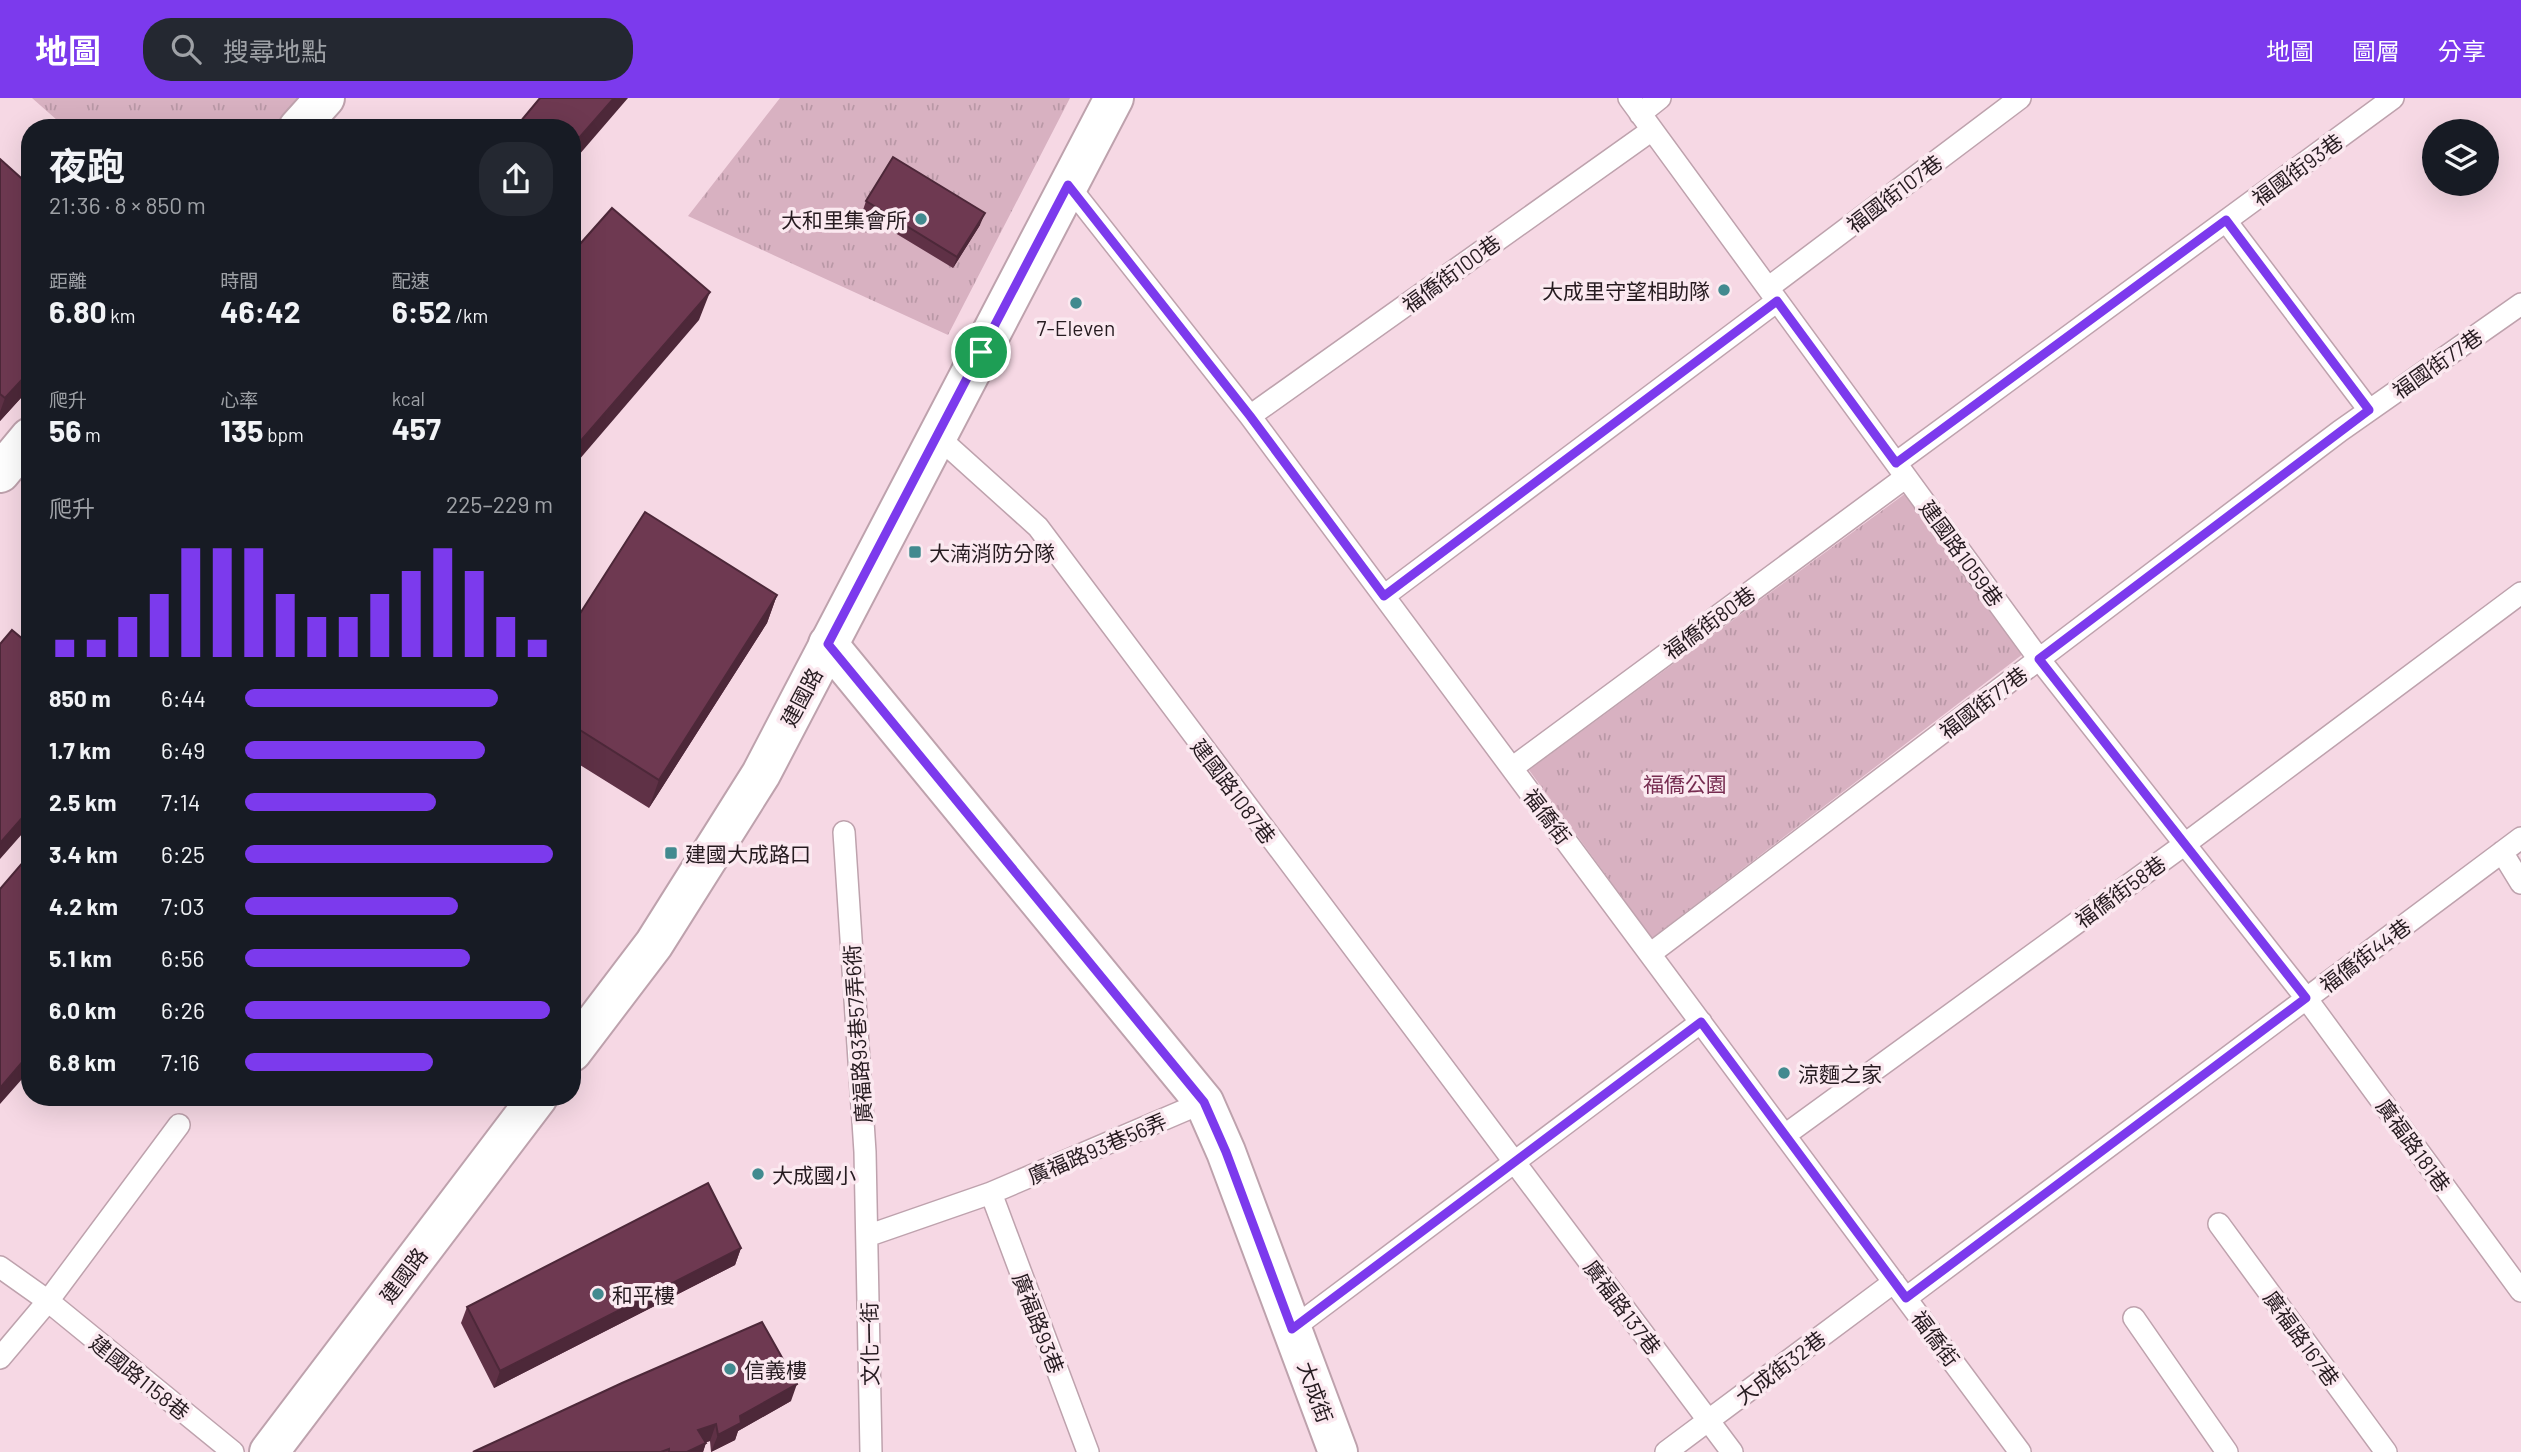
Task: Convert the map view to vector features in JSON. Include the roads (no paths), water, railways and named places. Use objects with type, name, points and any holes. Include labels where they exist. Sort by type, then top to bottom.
[{"type":"street","points":[[306,119],[325,98]]},
{"type":"street","name":"建國路","points":[[581,1040],[654,944],[761,774],[1114,98]]},
{"type":"street","points":[[0,473],[21,448]]},
{"type":"street","name":"大成街","points":[[828,644],[1204,1102],[1226,1152],[1338,1452]]},
{"type":"street","name":"建國路","points":[[269,1452],[531,1106]]},
{"type":"lane","name":"福僑街100巷","points":[[1250,416],[1660,98]]},
{"type":"lane","name":"福國街107巷","points":[[1384,596],[1773,295],[2020,98]]},
{"type":"lane","name":"福國街93巷","points":[[1901,470],[2226,220],[2393,98]]},
{"type":"lane","name":"建國路1059巷","points":[[1640,114],[2039,659],[2306,998]]},
{"type":"lane","name":"福僑街","points":[[1068,185],[1250,416],[2020,1452]]},
{"type":"lane","points":[[2226,220],[2369,410]]},
{"type":"lane","name":"福國街77巷","points":[[1650,954],[2369,410],[2521,304]]},
{"type":"lane","name":"建國路1087巷","points":[[937,436],[1038,527],[1513,1163]]},
{"type":"lane","name":"福僑街80巷","points":[[1512,768],[1901,470]]},
{"type":"lane","name":"福僑街58巷","points":[[1785,1135],[2185,844],[2521,593]]},
{"type":"lane","name":"廣福路93巷57弄6衖","points":[[844,832],[865,1152],[867,1236]]},
{"type":"lane","name":"福僑街44巷","points":[[1900,1290],[2306,998],[2521,838]]},
{"type":"lane","points":[[2502,852],[2521,883]]},
{"type":"lane","name":"廣福路181巷","points":[[2306,998],[2521,1291]]},
{"type":"lane","points":[[1292,1329],[1701,1022]]},
{"type":"lane","name":"廣福路93巷56弄","points":[[867,1236],[991,1193],[1204,1102]]},
{"type":"lane","points":[[0,1358],[48,1301],[179,1125]]},
{"type":"lane","name":"廣福路137巷","points":[[1513,1163],[1732,1452]]},
{"type":"lane","name":"廣福路93巷","points":[[991,1193],[1088,1452]]},
{"type":"lane","name":"廣福路167巷","points":[[2219,1224],[2386,1452]]},
{"type":"lane","name":"文化一街","points":[[867,1236],[871,1452]]},
{"type":"lane","name":"建國路1158巷","points":[[0,1267],[48,1301],[233,1452]]},
{"type":"lane","name":"大成街32巷","points":[[1667,1452],[1708,1420],[1900,1290]]},
{"type":"lane","points":[[2134,1318],[2227,1452]]},
{"type":"place","name":"大和里集會所","points":[[921,219]]},
{"type":"place","name":"大成里守望相助隊","points":[[1724,290]]},
{"type":"place","name":"7-Eleven","points":[[1076,303]]},
{"type":"place","name":"大湳消防分隊","points":[[915,552]]},
{"type":"place","name":"建國大成路口","points":[[671,853]]},
{"type":"place","name":"涼麵之家","points":[[1784,1073]]},
{"type":"place","name":"大成國小","points":[[758,1174]]},
{"type":"place","name":"和平樓","points":[[598,1294]]},
{"type":"place","name":"信義樓","points":[[730,1369]]},
{"type":"park label","name":"福僑公園","points":[[1685,783]]}]
